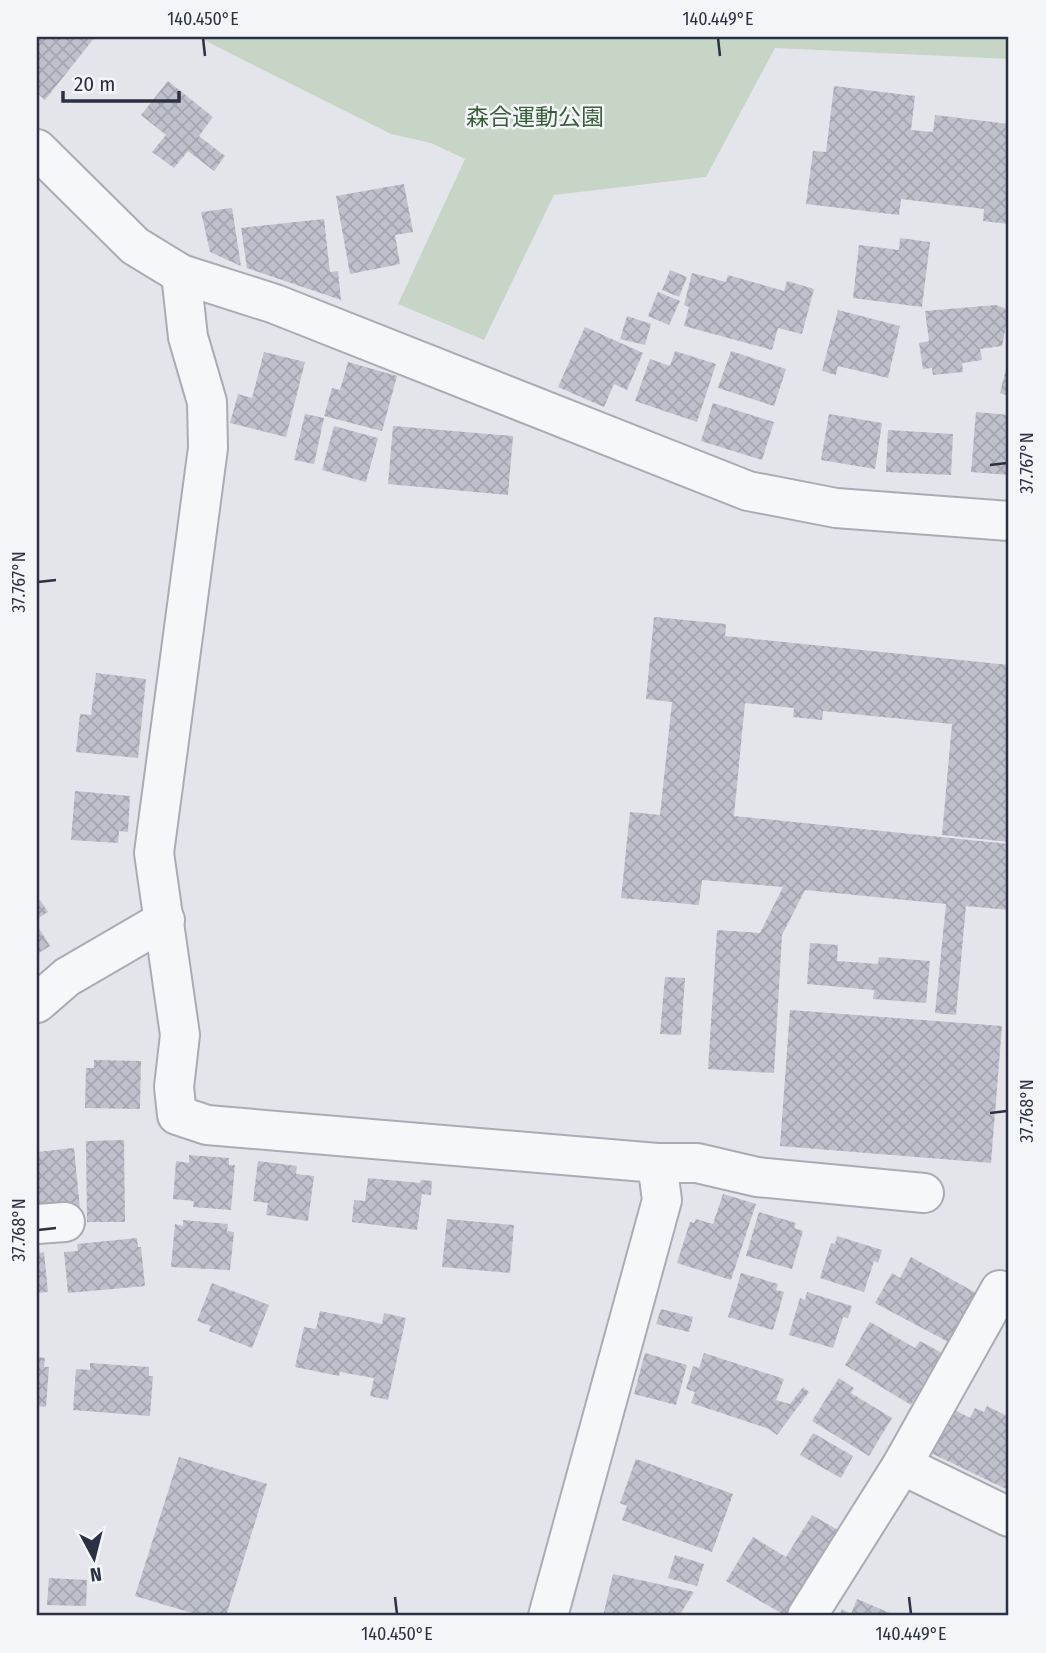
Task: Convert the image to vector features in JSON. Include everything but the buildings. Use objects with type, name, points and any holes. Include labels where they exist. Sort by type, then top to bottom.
[{"type":"street","points":[[37,149],[135,246],[181,274],[275,304],[748,491],[836,508],[1009,521]]},
{"type":"street","points":[[181,274],[188,337],[206,402],[208,447],[154,853],[180,1035],[174,1087],[177,1115],[207,1125],[657,1163],[697,1163],[757,1177],[924,1193]]},
{"type":"street","points":[[37,1003],[67,977],[165,920]]},
{"type":"street","points":[[548,1616],[662,1200],[657,1163]]},
{"type":"street","points":[[807,1616],[902,1465],[1000,1290]]},
{"type":"street","points":[[902,1465],[1009,1517]]},
{"type":"green space","name":"森合運動公園","points":[[198,37],[1009,37],[1009,59],[775,48],[706,177],[554,195],[484,340],[398,304],[465,159],[431,143],[391,134]]}]
